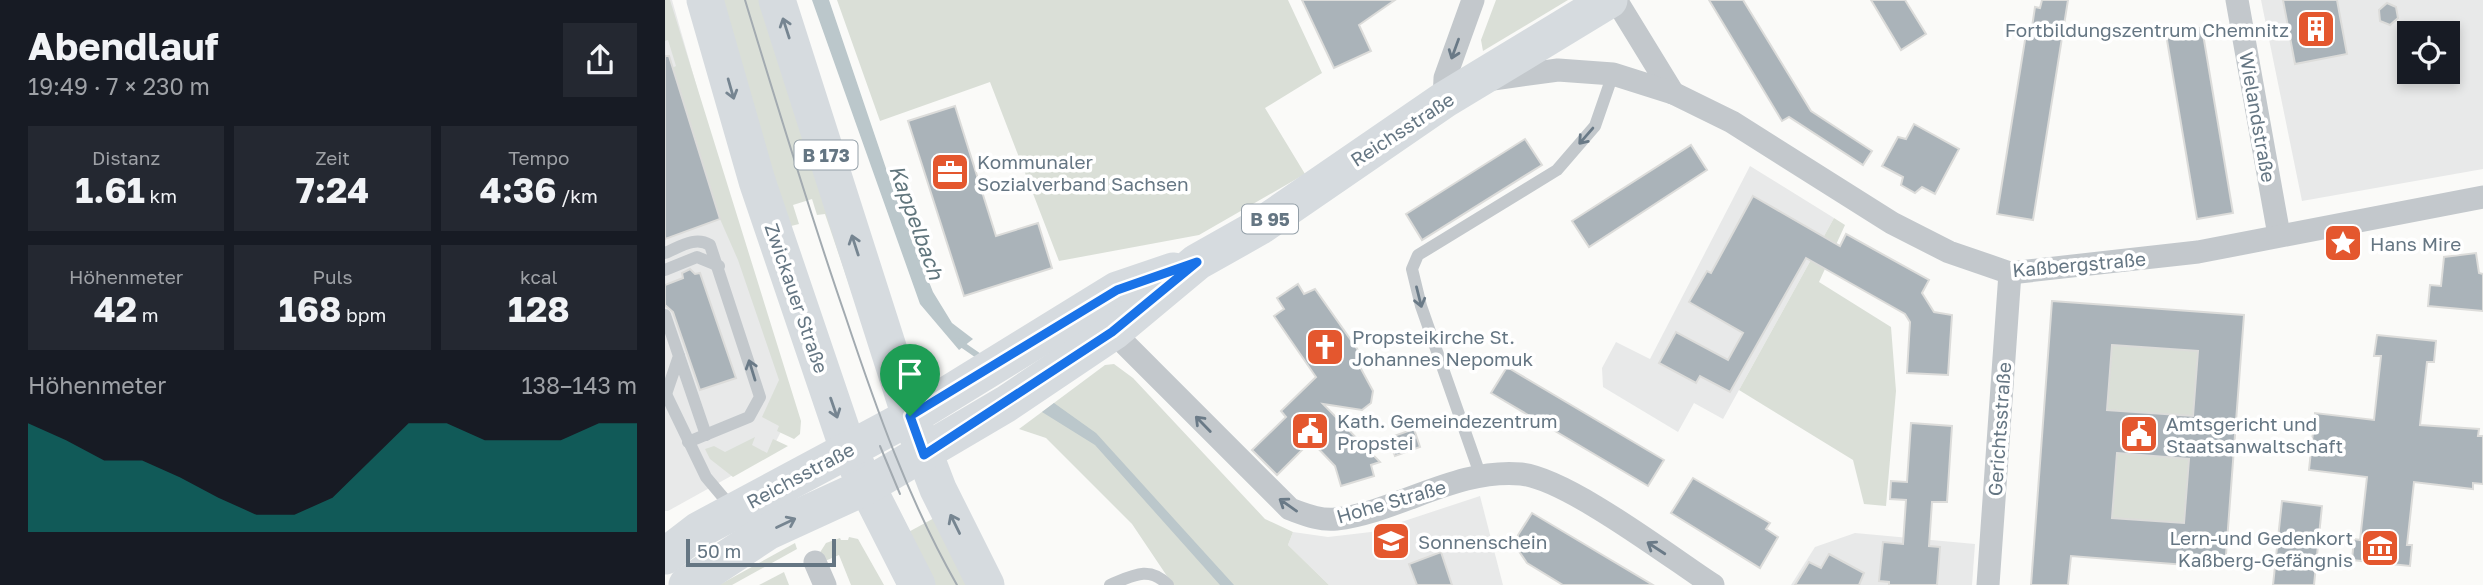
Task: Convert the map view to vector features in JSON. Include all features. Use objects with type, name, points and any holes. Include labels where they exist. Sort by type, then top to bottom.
[{"type":"main road","name":"Zwickauer Straße","points":[[705,0],[757,181],[848,449],[917,585]]},
{"type":"main road","name":"B 173","points":[[777,0],[910,416],[924,455],[986,585]]},
{"type":"main road","name":"Reichsstraße","points":[[687,585],[768,532],[865,487],[924,455],[1006,404],[1112,332],[1197,262],[1259,227],[1444,100],[1609,0]]},
{"type":"main road","name":"Reichsstraße","points":[[665,556],[699,530],[910,416],[1117,290],[1197,262]]},
{"type":"street","points":[[1444,100],[1445,78],[1473,0]]},
{"type":"street","points":[[1616,0],[1673,93]]},
{"type":"street","name":"Wielandstraße","points":[[2237,0],[2280,235]]},
{"type":"street","name":"Kaßbergstraße","points":[[1476,81],[1558,70],[1613,74],[1673,93],[1732,122],[1892,223],[1949,252],[2010,273],[2198,252],[2483,197]]},
{"type":"street","name":"Gerichtsstraße","points":[[1988,585],[2010,273]]},
{"type":"street","name":"Hohe Straße","points":[[1112,332],[1290,509],[1313,517],[1334,520],[1481,477],[1523,474],[1566,490],[1713,585]]},
{"type":"street","points":[[812,555],[825,585]]},
{"type":"lane","points":[[1481,477],[1421,306],[1412,269],[1418,255],[1557,170],[1595,125],[1613,74]]},
{"type":"lane","points":[[665,253],[702,240],[710,245],[720,267],[761,397],[749,417],[688,442]]},
{"type":"lane","points":[[665,270],[697,257],[720,267]]},
{"type":"lane","points":[[665,315],[706,435]]},
{"type":"lane","points":[[666,393],[679,356]]},
{"type":"lane","name":"Reichsstraße","points":[[666,393],[706,477],[734,510]]},
{"type":"lane","points":[[1110,585],[1142,572],[1156,575],[1168,585]]},
{"type":"shaded area","points":[[665,0],[672,0],[790,414],[769,455],[668,511],[665,511]]},
{"type":"shaded area","points":[[665,0],[670,0],[801,421],[800,434],[794,439],[777,431],[779,426],[762,417],[779,380],[738,260],[720,219],[672,68],[676,66],[668,40],[665,41]]},
{"type":"shaded area","points":[[719,0],[765,0],[875,361],[825,214],[817,215],[812,199],[793,205],[799,224],[791,226],[748,101]]},
{"type":"shaded area","points":[[812,0],[829,0],[895,195],[933,292],[952,323],[973,339],[959,350],[920,304]]},
{"type":"shaded area","points":[[837,0],[1288,0],[1322,73],[1265,108],[1305,174],[1199,235],[1059,261],[990,82],[880,121]]},
{"type":"shaded area","points":[[1496,0],[1568,0],[1483,51],[1481,40]]},
{"type":"shaded area","points":[[2261,0],[2483,0],[2483,169],[2302,201]]},
{"type":"shaded area","points":[[1750,166],[1834,218],[1723,419],[1694,403],[1678,432],[1603,387],[1602,368],[1616,342],[1650,359]]},
{"type":"shaded area","points":[[1834,218],[1845,225],[1819,282],[1891,327],[1896,391],[1886,506],[1864,504],[1853,460],[1739,390]]},
{"type":"shaded area","points":[[2112,345],[2198,351],[2193,416],[2107,410]]},
{"type":"shaded area","points":[[1114,364],[1133,378],[1265,519],[1293,532],[1288,545],[1329,585],[1173,585],[1132,524],[1046,438],[1019,429],[1105,365]]},
{"type":"shaded area","points":[[1054,403],[1096,433],[1234,585],[1220,585],[1095,445],[1042,412]]},
{"type":"shaded area","points":[[755,437],[752,445],[767,453],[773,439],[788,446],[733,477],[710,459],[705,449],[714,446],[725,452]]},
{"type":"shaded area","points":[[2117,453],[2189,459],[2184,523],[2112,518]]},
{"type":"shaded area","name":"Sonnenschein","points":[[1480,496],[1503,585],[1329,585],[1288,545],[1293,532],[1328,537],[1371,532]]},
{"type":"shaded area","points":[[936,517],[973,585],[932,585],[903,535]]},
{"type":"shaded area","points":[[1855,533],[1975,544],[1972,585],[1791,585],[1815,547]]},
{"type":"shaded area","points":[[849,537],[858,539],[884,585],[851,585],[839,555],[825,561],[819,554],[826,543],[840,538],[848,540]]},
{"type":"shaded area","points":[[795,543],[797,549],[732,585],[719,585]]},
{"type":"shaded area","points":[[784,572],[789,585],[759,585]]},
{"type":"building","points":[[1302,0],[1395,0],[1359,25],[1371,51],[1334,68]]},
{"type":"building","points":[[1709,0],[1743,0],[1811,111],[1872,151],[1863,165],[1789,117],[1782,121]]},
{"type":"building","points":[[1871,0],[1905,0],[1926,34],[1901,50]]},
{"type":"building","points":[[2042,0],[2068,0],[2033,220],[1997,214],[2026,34],[2031,34],[2035,7],[2040,8]]},
{"type":"building","name":"Fortbildungszentrum Chemnitz","points":[[2283,0],[2337,0],[2347,54],[2295,64]]},
{"type":"building","points":[[2387,3],[2396,7],[2398,18],[2390,25],[2380,21],[2379,10]]},
{"type":"building","points":[[2202,28],[2233,213],[2197,219],[2166,34]]},
{"type":"building","points":[[665,56],[669,56],[720,219],[665,239]]},
{"type":"building","name":"Kommunaler Sozialverband Sachsen","points":[[955,106],[996,236],[1038,223],[1052,268],[964,296],[908,121]]},
{"type":"building","points":[[1914,124],[1959,149],[1935,194],[1922,187],[1915,193],[1901,185],[1903,177],[1882,166],[1898,137],[1906,139]]},
{"type":"building","points":[[1525,139],[1542,165],[1422,240],[1406,214]]},
{"type":"building","points":[[1691,145],[1707,170],[1589,247],[1572,221]]},
{"type":"building","points":[[1753,196],[1840,246],[1846,234],[1929,280],[1922,293],[1934,312],[1952,315],[1948,375],[1907,373],[1910,322],[1905,314],[1806,258],[1730,392],[1700,376],[1696,383],[1659,363],[1676,332],[1728,360],[1743,333],[1689,302],[1707,271],[1711,273]]},
{"type":"building","points":[[2476,253],[2479,273],[2483,274],[2483,311],[2428,306],[2430,285],[2441,286],[2444,257]]},
{"type":"building","points":[[690,269],[695,274],[700,273],[736,378],[700,390],[673,312],[665,305],[665,285],[683,278],[682,273]]},
{"type":"building","points":[[1298,284],[1304,294],[1315,289],[1367,363],[1360,367],[1373,391],[1371,403],[1362,410],[1323,404],[1380,462],[1371,465],[1374,476],[1341,486],[1335,466],[1311,441],[1277,475],[1252,450],[1286,417],[1281,411],[1316,377],[1274,316],[1284,309],[1277,298]]},
{"type":"building","name":"Amtsgericht und Staatsanwaltschaft","points":[[2052,301],[2244,315],[2225,568],[2071,556],[2068,585],[2031,585]],"holes":[[[2112,345],[2198,351],[2193,416],[2107,410]],[[2117,453],[2189,459],[2184,523],[2112,518]]]},
{"type":"building","points":[[2377,335],[2436,341],[2434,362],[2427,362],[2420,425],[2479,429],[2478,436],[2483,436],[2483,484],[2473,483],[2473,489],[2414,482],[2407,545],[2412,545],[2410,566],[2352,560],[2354,539],[2360,540],[2367,477],[2309,470],[2315,413],[2374,420],[2381,356],[2374,356]]},
{"type":"building","points":[[1507,367],[1664,460],[1648,486],[1491,393]]},
{"type":"building","points":[[1911,423],[1952,426],[1947,502],[1932,502],[1929,546],[1940,547],[1937,585],[1889,585],[1889,582],[1879,581],[1883,542],[1903,544],[1906,500],[1890,499],[1891,481],[1907,482]]},
{"type":"building","points":[[1414,429],[1420,447],[1395,456],[1388,438]]},
{"type":"building","points":[[1693,478],[1770,523],[1766,529],[1778,537],[1760,568],[1671,513]]},
{"type":"building","points":[[2282,501],[2322,506],[2314,585],[2273,585]]},
{"type":"building","points":[[1532,513],[1653,585],[1563,585],[1527,563],[1516,547],[1518,535]]},
{"type":"building","points":[[1441,552],[1452,585],[1417,585],[1409,564]]},
{"type":"building","points":[[1829,554],[1864,573],[1859,585],[1795,585],[1809,562],[1821,568]]},
{"type":"waterway","name":"Kappelbach","points":[[957,341],[983,359]]},
{"type":"tram line","points":[[745,0],[806,197],[894,453],[923,520],[957,585]]},
{"type":"tram line","points":[[880,446],[900,494]]},
{"type":"place","name":"Fortbildungszentrum Chemnitz","points":[[2316,29]]},
{"type":"place","name":"Kommunaler Sozialverband Sachsen","points":[[950,172]]},
{"type":"place","name":"Hans Mire","points":[[2343,243]]},
{"type":"place","name":"Propsteikirche St. Johannes Nepomuk","points":[[1325,347]]},
{"type":"place","name":"Kath. Gemeindezentrum Propstei","points":[[1310,431]]},
{"type":"place","name":"Amtsgericht und Staatsanwaltschaft","points":[[2139,434]]},
{"type":"place","name":"Sonnenschein","points":[[1391,541]]},
{"type":"place","name":"Lern-und Gedenkort Kaßberg-Gefängnis","points":[[2380,548]]},
{"type":"route","points":[[1197,262],[1112,332],[1006,404],[924,455],[910,416],[1117,290],[1197,262]]}]
